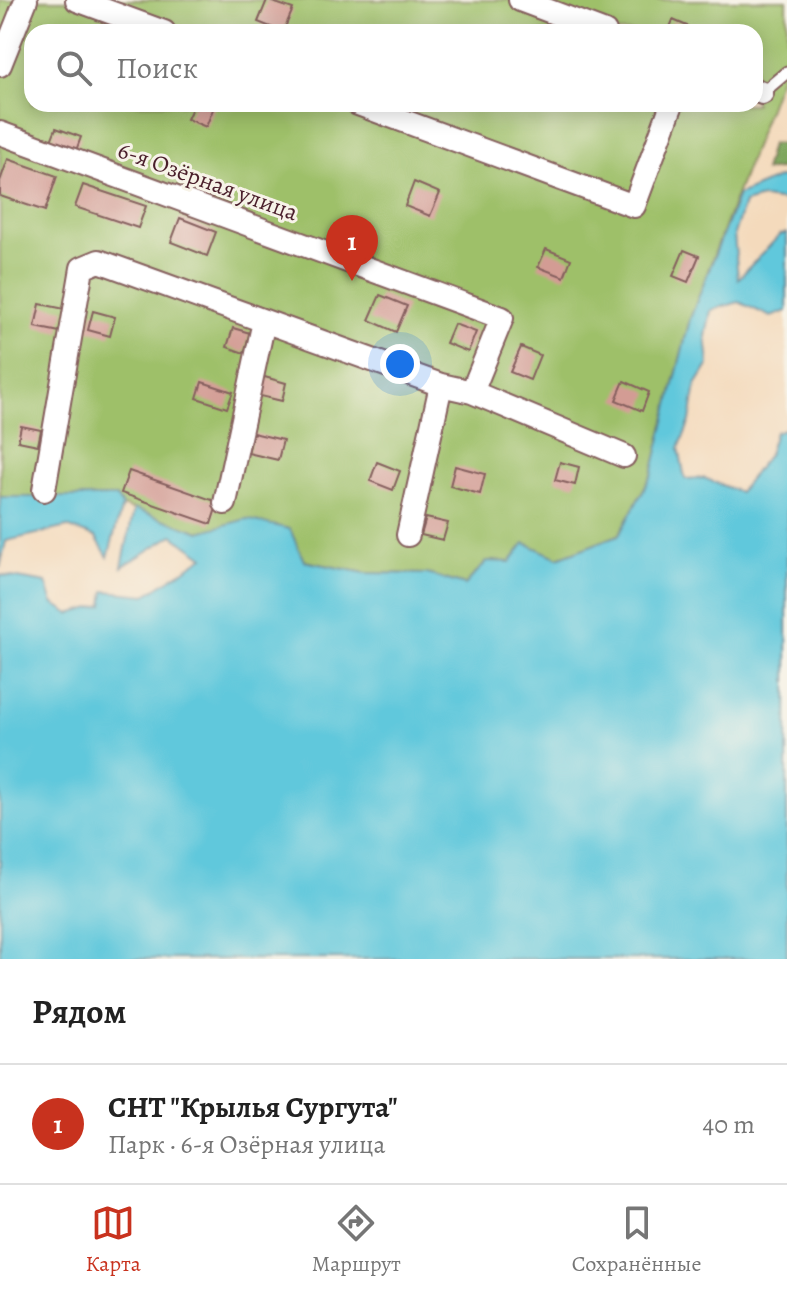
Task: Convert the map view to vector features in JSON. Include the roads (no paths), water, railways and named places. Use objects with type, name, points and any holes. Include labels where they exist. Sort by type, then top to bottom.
[{"type":"street","points":[[0,65],[26,0]]},
{"type":"street","points":[[77,0],[142,24]]},
{"type":"street","points":[[520,0],[584,24]]},
{"type":"street","points":[[380,112],[634,206],[669,112]]},
{"type":"street","name":"6-я Озёрная улица","points":[[0,133],[502,318],[472,392]]},
{"type":"street","points":[[44,490],[82,268],[99,261],[441,385],[472,392],[624,456]]},
{"type":"street","points":[[225,503],[264,321]]},
{"type":"street","points":[[408,535],[441,385]]},
{"type":"lane","points":[[763,88],[787,72]]},
{"type":"water","points":[[787,177],[787,201],[762,198],[744,203],[734,234],[738,279],[780,235],[787,233],[787,311],[771,317],[739,302],[711,310],[706,336],[709,364],[696,385],[690,421],[679,448],[685,479],[704,478],[739,492],[768,455],[775,432],[787,428],[787,959],[0,959],[0,575],[46,583],[53,603],[70,614],[103,605],[105,591],[146,595],[204,557],[173,535],[122,567],[134,509],[200,532],[246,519],[290,529],[304,561],[365,573],[427,574],[465,585],[487,561],[510,562],[525,543],[558,558],[619,535],[652,474],[690,319],[738,195]]},
{"type":"water","points":[[0,497],[116,497],[122,506],[108,557],[96,537],[67,527],[6,541],[0,568]]},
{"type":"place","name":"CНТ \"Крылья Сургута\"","points":[[352,281]]}]
